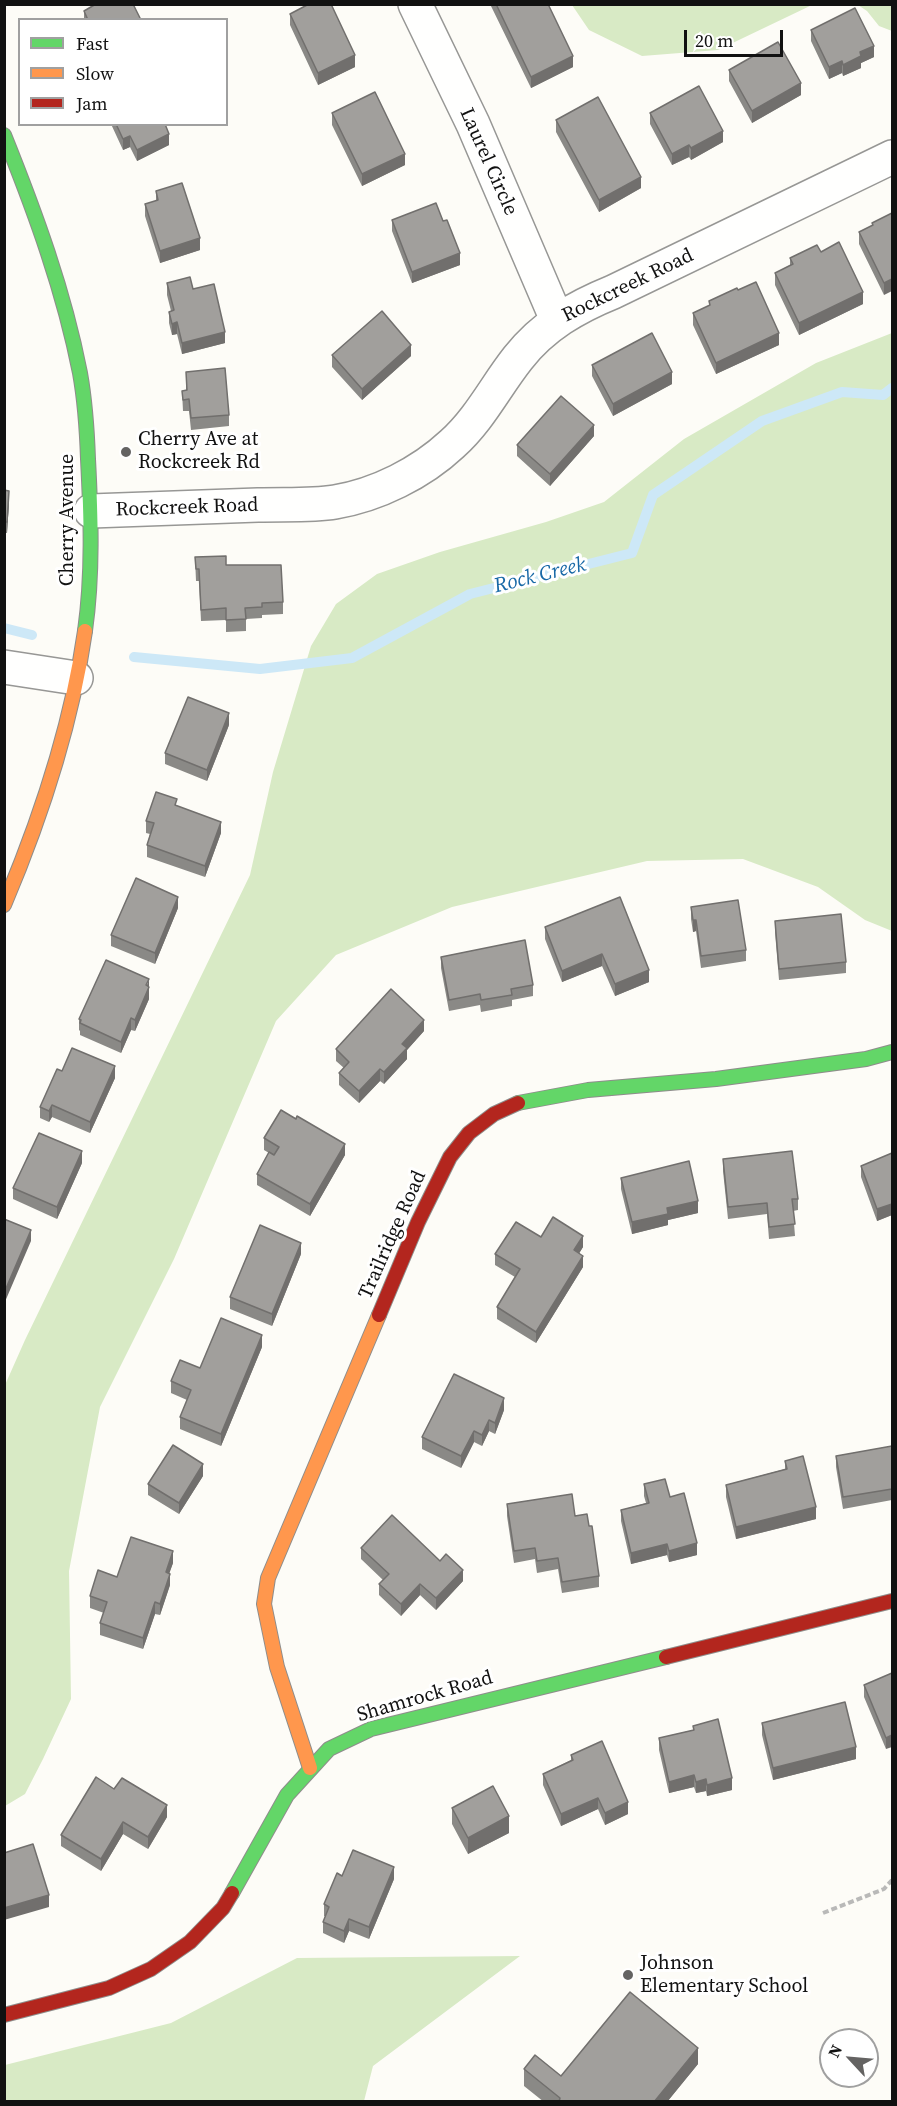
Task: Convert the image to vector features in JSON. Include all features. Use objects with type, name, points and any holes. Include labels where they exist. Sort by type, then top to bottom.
[{"type":"street","name":"Laurel Circle","points":[[416,4],[472,124],[558,320]]},
{"type":"street","name":"Cherry Avenue","points":[[4,135],[32,201],[60,286],[80,375],[87,430],[90,511],[87,618],[76,678],[51,776],[19,872],[4,905]]},
{"type":"street","name":"Rockcreek Road","points":[[90,511],[335,502],[377,490],[416,471],[451,445],[476,420],[518,358],[545,329],[558,320],[584,304],[892,157]]},
{"type":"street","points":[[4,668],[76,678]]},
{"type":"street","name":"Trailridge Road","points":[[310,1768],[277,1667],[264,1604],[268,1578],[418,1222],[450,1157],[469,1133],[494,1114],[523,1101],[588,1090],[716,1079],[815,1066],[866,1059],[892,1052]]},
{"type":"street","name":"Shamrock Road","points":[[4,2015],[108,1988],[151,1969],[190,1942],[223,1908],[287,1795],[329,1749],[393,1723],[892,1601]]},
{"type":"path","points":[[823,1913],[884,1888],[892,1880]]},
{"type":"green space","points":[[572,5],[812,5],[718,50],[642,56],[589,30]]},
{"type":"green space","points":[[858,5],[892,5],[892,31],[879,26],[867,11]]},
{"type":"green space","points":[[892,333],[892,931],[865,920],[818,887],[743,859],[647,861],[452,907],[336,955],[276,1021],[174,1259],[100,1407],[69,1571],[71,1699],[25,1794],[5,1806],[5,1385],[250,875],[273,772],[311,646],[336,604],[377,574],[440,552],[546,522],[604,502],[684,439],[816,363]]},
{"type":"green space","points":[[520,1956],[373,2066],[364,2101],[5,2101],[5,2065],[171,2023],[297,1958]]},
{"type":"building","points":[[96,4],[133,4],[140,18],[87,18],[84,11]]},
{"type":"building","points":[[309,4],[331,4],[355,55],[318,73],[290,14]]},
{"type":"building","points":[[496,4],[548,4],[573,56],[531,77]]},
{"type":"building","points":[[855,8],[874,46],[860,52],[861,56],[843,65],[842,61],[829,67],[811,30]]},
{"type":"building","points":[[778,42],[801,83],[752,111],[729,70]]},
{"type":"building","points":[[699,86],[723,131],[691,148],[689,145],[672,154],[650,113]]},
{"type":"building","points":[[375,92],[405,154],[362,174],[332,113]]},
{"type":"building","points":[[598,97],[641,177],[599,200],[556,120]]},
{"type":"building","points":[[117,126],[166,126],[169,134],[137,150],[130,136],[123,139]]},
{"type":"building","points":[[182,183],[200,238],[160,251],[145,204],[158,200],[156,191]]},
{"type":"building","points":[[436,203],[443,221],[447,220],[460,253],[412,272],[392,220]]},
{"type":"building","points":[[892,213],[892,279],[884,283],[859,232]]},
{"type":"building","points":[[839,242],[863,292],[799,323],[775,273],[793,264],[790,258],[817,245],[821,252]]},
{"type":"building","points":[[190,277],[193,289],[214,284],[225,332],[182,343],[177,322],[172,324],[169,312],[174,310],[167,283]]},
{"type":"building","points":[[756,282],[779,333],[716,363],[693,313],[710,305],[709,301]]},
{"type":"building","points":[[382,311],[411,345],[362,389],[332,355]]},
{"type":"building","points":[[652,333],[672,372],[613,404],[592,365]]},
{"type":"building","points":[[225,368],[229,415],[191,418],[189,399],[183,400],[182,391],[187,390],[186,372]]},
{"type":"building","points":[[561,396],[594,425],[550,474],[517,445]]},
{"type":"building","points":[[4,490],[9,491],[7,522],[4,522]]},
{"type":"building","points":[[226,556],[226,565],[281,565],[283,602],[262,603],[262,607],[245,608],[246,619],[226,620],[226,608],[201,610],[199,569],[196,569],[195,557]]},
{"type":"building","points":[[188,697],[229,713],[207,770],[165,753]]},
{"type":"building","points":[[156,792],[177,799],[175,805],[221,822],[205,866],[147,845],[154,823],[146,821]]},
{"type":"building","points":[[136,878],[178,897],[155,953],[111,935]]},
{"type":"building","points":[[620,897],[649,970],[615,984],[602,954],[562,971],[545,927]]},
{"type":"building","points":[[738,900],[746,950],[701,956],[696,920],[693,920],[691,907]]},
{"type":"building","points":[[841,914],[846,962],[779,969],[775,921]]},
{"type":"building","points":[[525,940],[533,985],[511,989],[512,995],[481,1000],[480,994],[449,1000],[441,957]]},
{"type":"building","points":[[106,960],[149,979],[146,985],[149,987],[135,1020],[131,1018],[121,1042],[80,1023],[79,1019]]},
{"type":"building","points":[[391,989],[424,1020],[402,1044],[407,1048],[384,1072],[380,1069],[359,1091],[339,1073],[349,1062],[336,1049]]},
{"type":"building","points":[[72,1048],[115,1066],[90,1122],[52,1105],[49,1111],[40,1107],[57,1069],[62,1071]]},
{"type":"building","points":[[281,1110],[296,1119],[297,1116],[345,1144],[310,1204],[257,1174],[269,1152],[274,1155],[279,1147],[264,1138]]},
{"type":"building","points":[[39,1133],[82,1151],[57,1207],[13,1188]]},
{"type":"building","points":[[792,1151],[798,1199],[792,1199],[795,1224],[769,1227],[767,1203],[728,1207],[723,1159]]},
{"type":"building","points":[[892,1153],[892,1204],[877,1209],[861,1166]]},
{"type":"building","points":[[689,1161],[698,1201],[667,1208],[668,1214],[632,1222],[621,1178]]},
{"type":"building","points":[[553,1217],[583,1236],[574,1250],[583,1256],[536,1332],[497,1307],[520,1269],[495,1254],[516,1222],[541,1237]]},
{"type":"building","points":[[4,1219],[31,1230],[4,1293]]},
{"type":"building","points":[[260,1225],[301,1243],[272,1314],[230,1297]]},
{"type":"building","points":[[221,1318],[262,1335],[221,1434],[180,1417],[191,1390],[171,1381],[180,1360],[200,1368]]},
{"type":"building","points":[[454,1374],[504,1398],[495,1423],[489,1420],[482,1435],[474,1431],[461,1456],[422,1437]]},
{"type":"building","points":[[173,1445],[203,1464],[179,1503],[148,1484]]},
{"type":"building","points":[[892,1446],[892,1489],[843,1497],[836,1456]]},
{"type":"building","points":[[803,1456],[816,1507],[736,1527],[726,1485],[787,1469],[785,1461]]},
{"type":"building","points":[[665,1479],[670,1497],[684,1493],[697,1543],[669,1551],[667,1544],[631,1553],[621,1510],[649,1503],[644,1484]]},
{"type":"building","points":[[572,1494],[575,1516],[587,1514],[589,1526],[592,1526],[599,1576],[562,1582],[558,1558],[537,1561],[535,1548],[514,1551],[507,1504]]},
{"type":"building","points":[[392,1515],[440,1561],[446,1554],[463,1570],[436,1598],[420,1584],[401,1604],[379,1584],[389,1574],[361,1548]]},
{"type":"building","points":[[131,1537],[173,1551],[166,1572],[170,1574],[160,1604],[155,1602],[143,1638],[100,1623],[107,1602],[90,1596],[98,1570],[117,1577]]},
{"type":"building","points":[[892,1673],[892,1735],[886,1738],[864,1685]]},
{"type":"building","points":[[845,1702],[856,1747],[773,1768],[762,1723]]},
{"type":"building","points":[[718,1719],[732,1778],[707,1785],[706,1779],[696,1782],[694,1775],[669,1782],[659,1738],[694,1730],[693,1726]]},
{"type":"building","points":[[602,1741],[628,1802],[605,1813],[598,1798],[561,1814],[543,1774],[573,1760],[571,1755]]},
{"type":"building","points":[[96,1777],[114,1789],[122,1778],[167,1805],[148,1837],[123,1822],[101,1859],[61,1835]]},
{"type":"building","points":[[493,1786],[509,1816],[468,1838],[452,1808]]},
{"type":"building","points":[[33,1844],[49,1895],[4,1908],[4,1853]]},
{"type":"building","points":[[353,1850],[394,1867],[369,1927],[349,1919],[344,1931],[323,1922],[329,1907],[324,1904],[337,1873],[342,1876]]},
{"type":"building","name":"Johnson Elementary School","points":[[630,1992],[698,2048],[654,2102],[559,2102],[560,2098],[524,2069],[535,2055],[561,2076]]},
{"type":"waterway","name":"Rock Creek","points":[[134,657],[260,669],[352,658],[470,594],[632,553],[653,495],[762,421],[842,392],[883,395],[892,388]]},
{"type":"waterway","name":"Rock Creek","points":[[4,628],[32,635]]},
{"type":"traffic: fast","points":[[4,135],[57,282],[82,384],[87,437],[90,523],[90,567],[85,631]]},
{"type":"traffic: fast","points":[[518,1103],[588,1090],[716,1079],[866,1059],[892,1052]]},
{"type":"traffic: fast","points":[[232,1893],[287,1795],[329,1749],[371,1729],[666,1657]]},
{"type":"traffic: slow","points":[[4,905],[30,839],[53,770],[72,700],[85,631]]},
{"type":"traffic: slow","points":[[310,1768],[277,1667],[264,1604],[268,1578],[379,1315]]},
{"type":"traffic: jam","points":[[379,1315],[418,1222],[450,1157],[469,1133],[494,1114],[518,1103]]},
{"type":"traffic: jam","points":[[666,1657],[892,1601]]},
{"type":"traffic: jam","points":[[4,2015],[109,1988],[151,1969],[190,1942],[223,1908],[232,1893]]},
{"type":"place","name":"Cherry Ave at Rockcreek Rd","points":[[126,452]]},
{"type":"place","name":"Johnson Elementary School","points":[[628,1975]]}]
